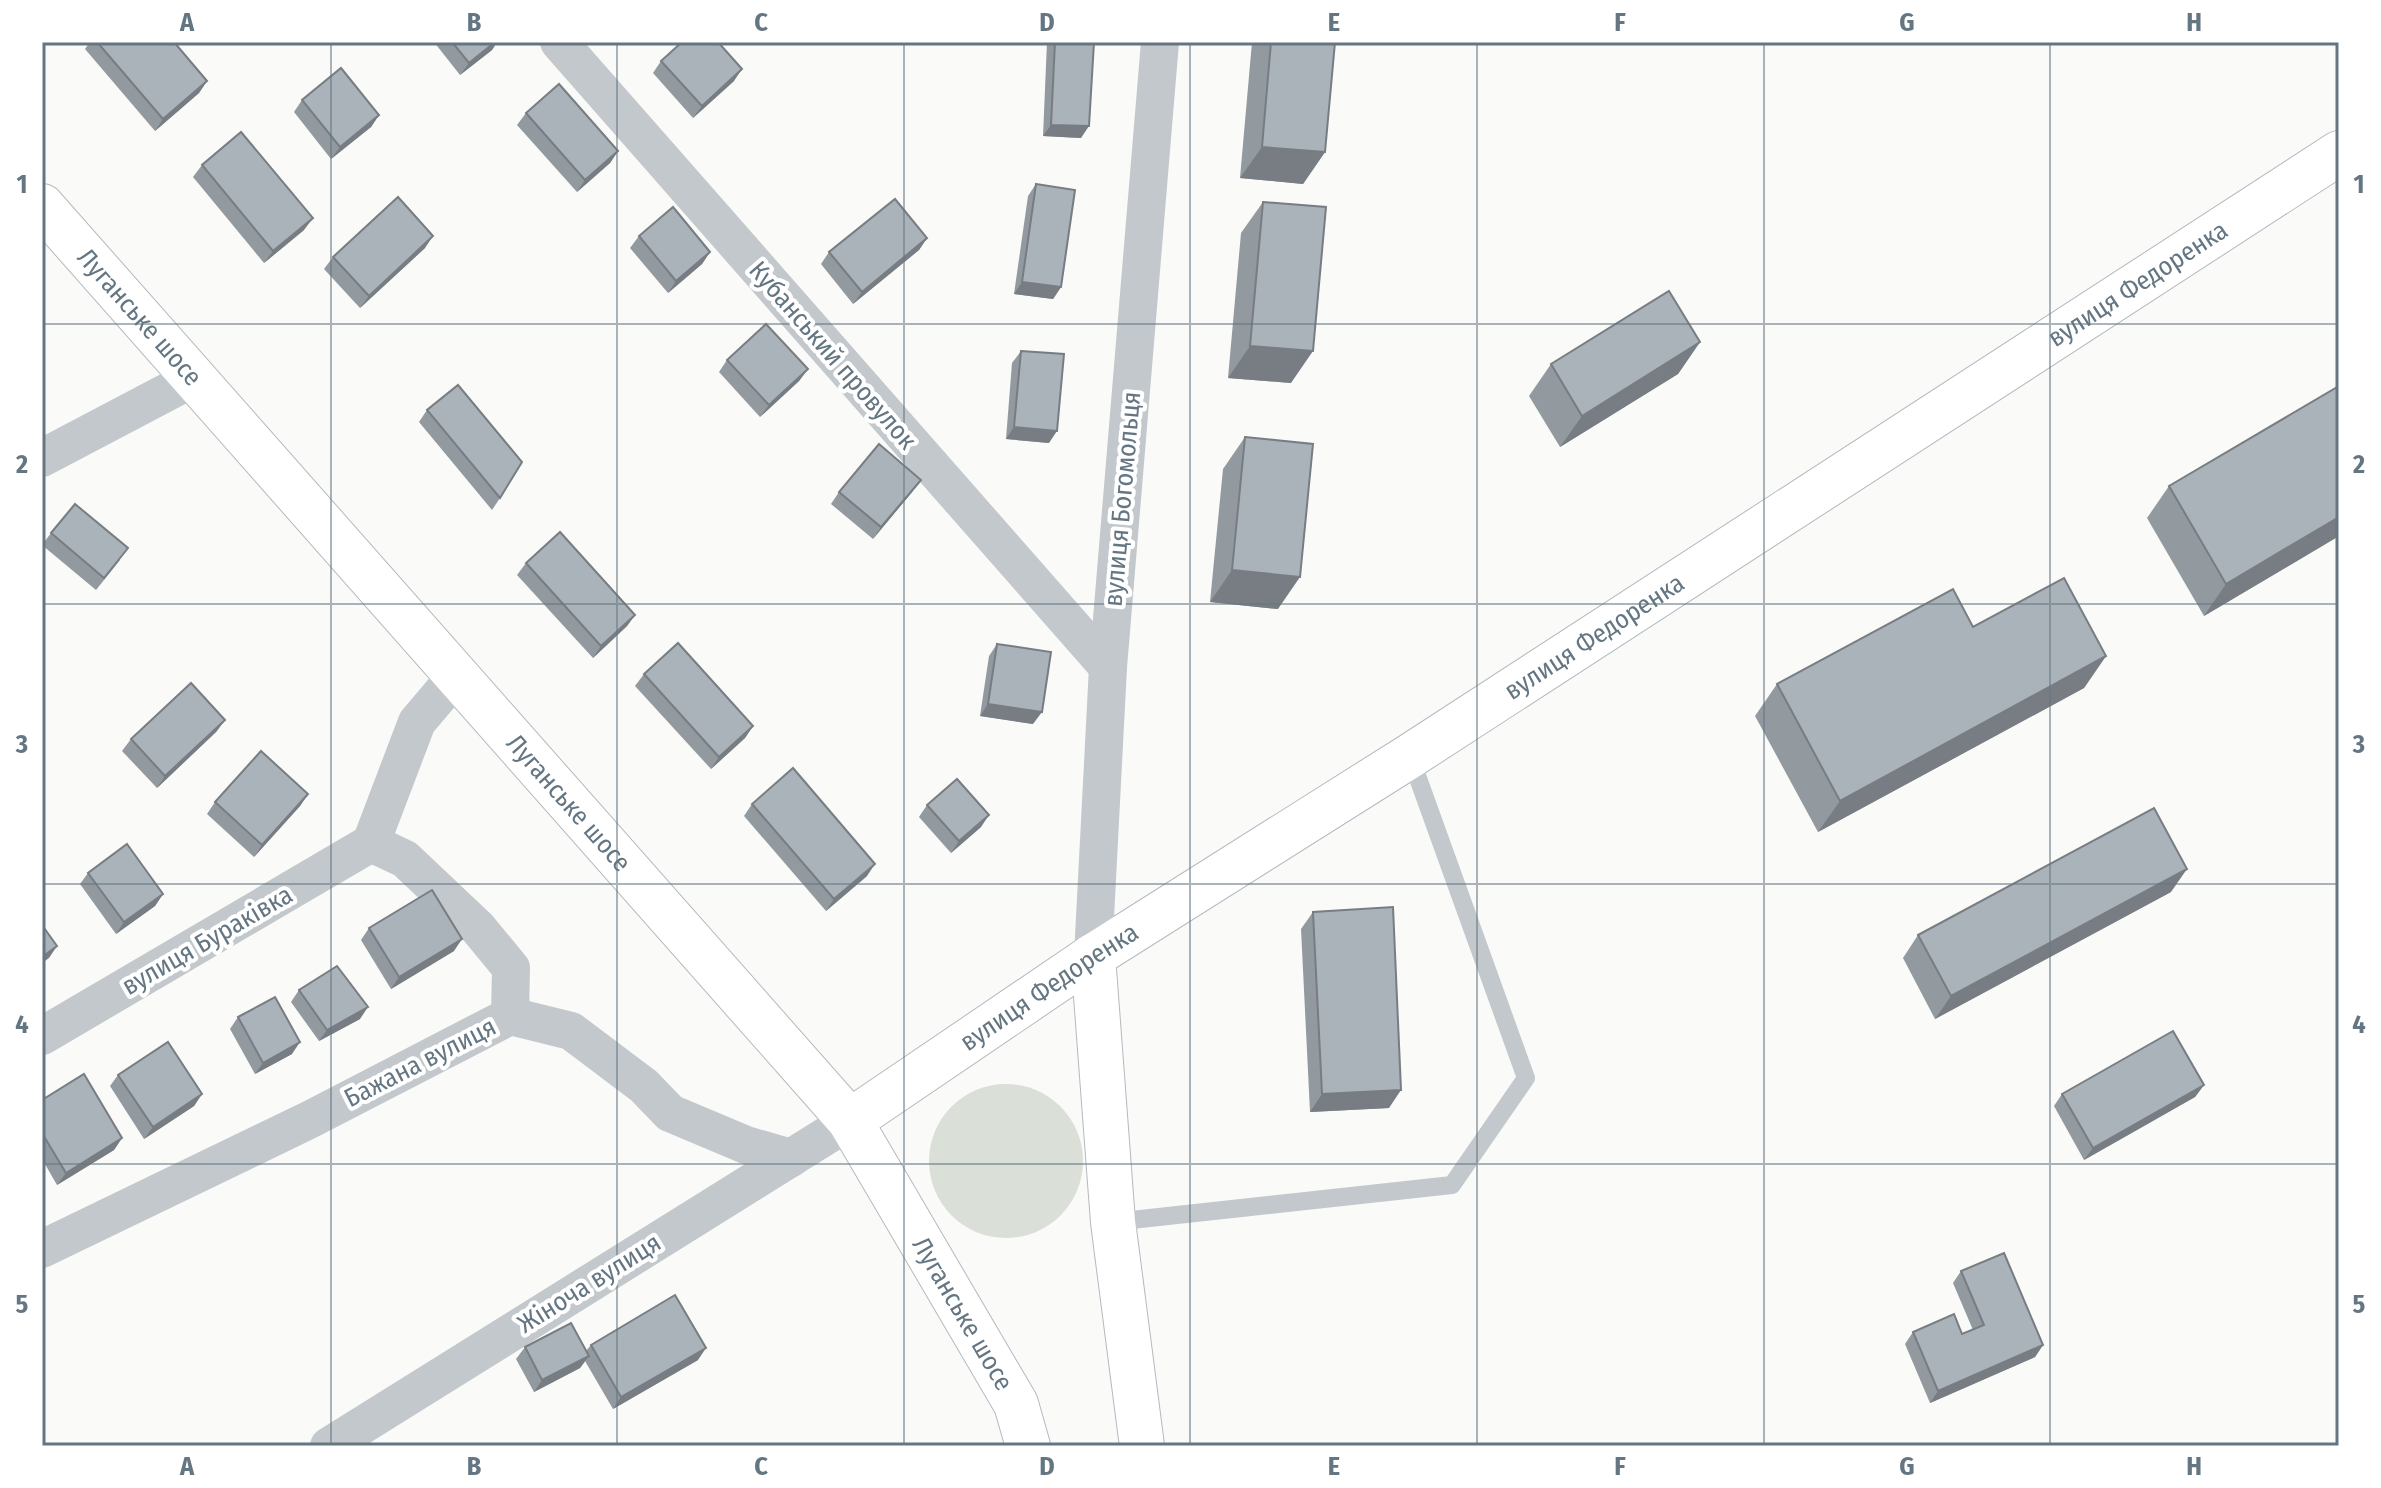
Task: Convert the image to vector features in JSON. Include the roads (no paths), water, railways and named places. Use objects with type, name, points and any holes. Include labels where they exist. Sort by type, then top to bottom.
[{"type":"main road","name":"вулиця Федоренка","points":[[850,1121],[1093,956],[1410,756],[2339,153]]},
{"type":"main road","name":"Луганське шосе","points":[[42,206],[850,1121],[1016,1404],[1028,1446]]},
{"type":"main road","points":[[1093,956],[1113,1222],[1142,1446]]},
{"type":"street","name":"Кубанський провулок","points":[[559,42],[1108,667]]},
{"type":"street","name":"вулиця Богомольця","points":[[1093,956],[1108,667],[1160,42]]},
{"type":"street","points":[[42,458],[194,378]]},
{"type":"street","points":[[457,675],[417,722],[371,843],[405,859],[478,928],[511,968],[510,1016]]},
{"type":"street","name":"вулиця Бураківка","points":[[42,1036],[371,843]]},
{"type":"street","name":"Бажана вулиця","points":[[42,1249],[311,1119],[510,1016],[571,1031],[644,1086],[670,1113],[746,1145],[791,1158]]},
{"type":"street","name":"Жіноча вулиця","points":[[329,1446],[850,1121]]},
{"type":"lane","points":[[1113,1222],[1452,1185],[1526,1078],[1410,756]]}]
